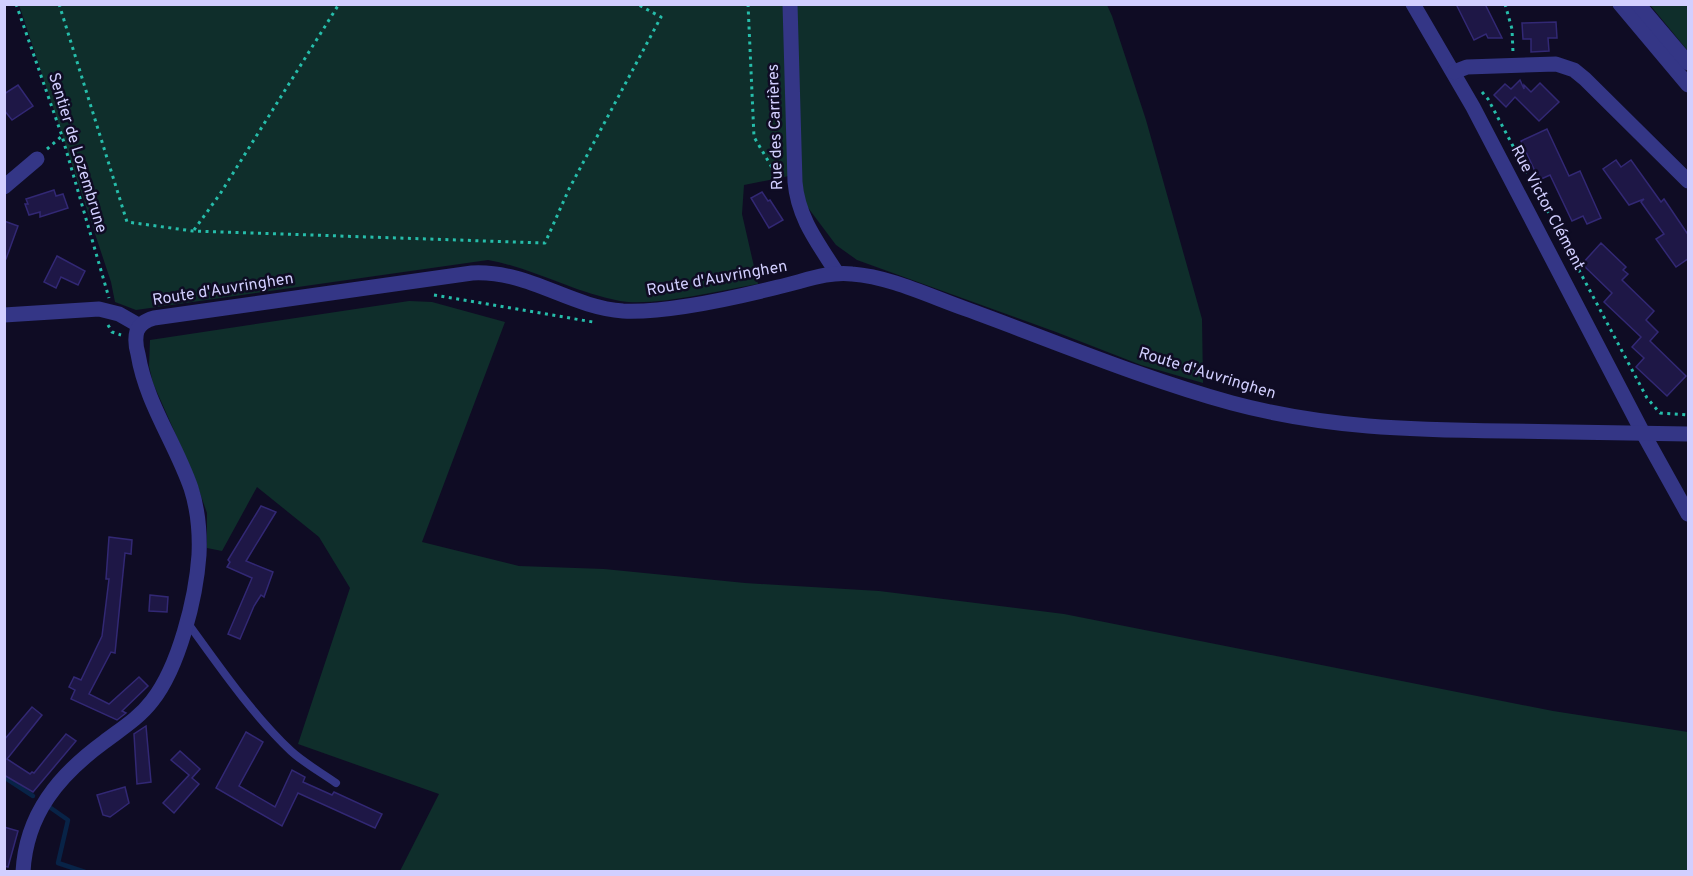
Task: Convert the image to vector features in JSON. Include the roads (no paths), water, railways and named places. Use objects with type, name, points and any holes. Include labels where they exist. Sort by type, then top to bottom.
[{"type":"street","name":"Rue des Carrières","points":[[790,4],[797,202],[802,216],[837,273]]},
{"type":"street","name":"Rue Victor Clément","points":[[1413,4],[1454,72],[1643,433],[1689,514]]},
{"type":"street","points":[[1620,4],[1689,86]]},
{"type":"street","points":[[1638,4],[1689,63]]},
{"type":"street","points":[[1454,72],[1467,67],[1556,64],[1574,70],[1689,181]]},
{"type":"street","points":[[4,187],[37,159]]},
{"type":"street","name":"Route d'Auvringhen","points":[[23,872],[29,835],[41,807],[75,766],[101,743],[137,717],[167,677],[186,621],[196,578],[199,554],[197,512],[184,471],[145,385],[136,340],[140,326],[148,320],[472,273],[507,274],[592,305],[630,311],[701,303],[837,273],[854,274],[884,280],[1175,386],[1235,404],[1297,418],[1394,429],[1689,434]]},
{"type":"street","points":[[4,315],[89,309],[110,310],[140,326]]},
{"type":"lane","points":[[186,621],[262,720],[292,752],[336,783]]},
{"type":"waterway","points":[[4,777],[33,796]]},
{"type":"waterway","points":[[48,806],[68,820],[58,863],[85,872]]}]
